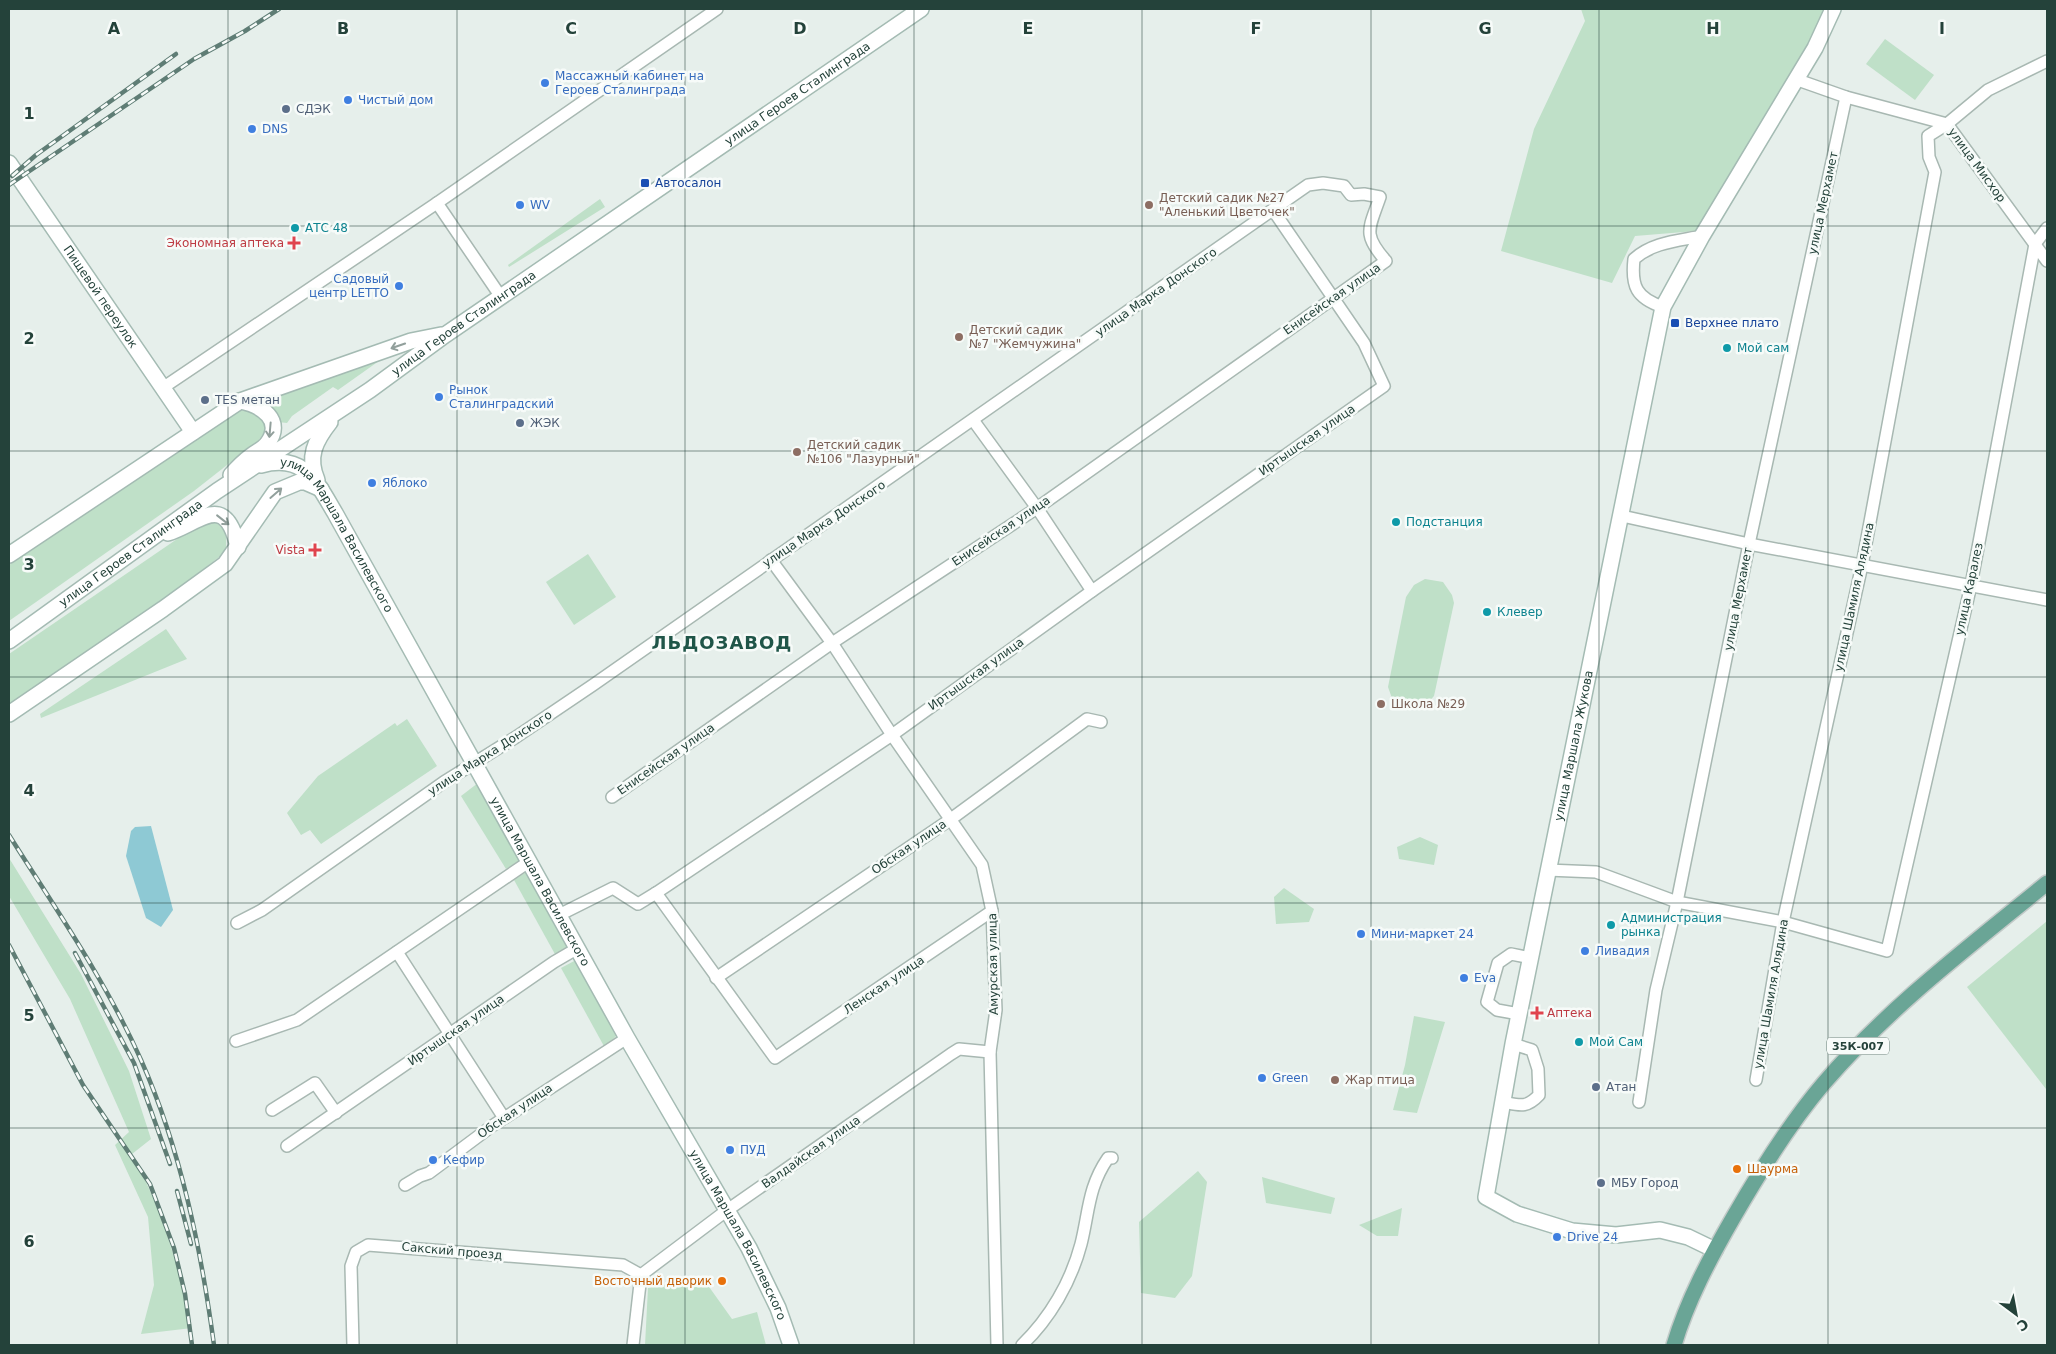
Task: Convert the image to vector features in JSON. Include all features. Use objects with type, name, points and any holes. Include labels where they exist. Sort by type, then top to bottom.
[{"type":"main road","name":"35К-007","points":[[1674,1345],[1715,1250],[1788,1129],[1824,1083],[1863,1040],[1914,992],[2047,883]]},
{"type":"street","points":[[164,387],[437,203],[717,9]]},
{"type":"street","name":"улица Героев Сталинграда","points":[[9,641],[148,540],[340,410],[445,334],[921,9]]},
{"type":"street","name":"улица Маршала Жукова","points":[[1715,1250],[1688,1237],[1660,1230],[1616,1236],[1572,1231],[1517,1214],[1486,1198],[1502,1102],[1547,870],[1666,301],[1702,236],[1814,48],[1833,9]]},
{"type":"street","points":[[1947,124],[1988,90],[2045,67]]},
{"type":"street","name":"улица Мисхор","points":[[1795,79],[1846,97],[1947,124],[2047,260]]},
{"type":"street","name":"улица Мерхамет","points":[[1639,1102],[1656,990],[1677,902],[1749,544],[1846,97]]},
{"type":"street","name":"улица Шамиля Алядина","points":[[1756,1080],[1783,922],[1862,565],[1935,172],[1929,157],[1928,136],[1947,124]]},
{"type":"street","name":"Пищевой переулок","points":[[9,163],[193,432]]},
{"type":"street","name":"улица Марка Донского","points":[[237,923],[262,910],[444,782],[475,764],[592,685],[1308,185],[1316,183],[1344,186],[1351,196],[1364,194],[1380,197],[1369,235],[1376,249],[1386,261]]},
{"type":"street","points":[[437,203],[501,297]]},
{"type":"street","points":[[1273,210],[1333,297]]},
{"type":"street","name":"улица Каралез","points":[[1783,922],[1887,951],[1971,585],[2035,244],[2047,228]]},
{"type":"street","points":[[1666,301],[1648,302],[1636,290],[1632,274],[1634,259],[1645,249],[1660,244],[1702,236]]},
{"type":"street","name":"Енисейская улица","points":[[612,797],[832,643],[1037,508],[1386,261]]},
{"type":"street","name":"Иртышская улица","points":[[559,915],[613,888],[638,904],[656,893],[892,735],[1092,590],[1384,386],[1364,343],[1333,297]]},
{"type":"street","points":[[9,555],[240,401],[411,341],[445,334]]},
{"type":"street","points":[[217,492],[242,463],[266,446],[270,438],[271,418],[264,410],[240,401]]},
{"type":"street","points":[[321,489],[312,461],[314,447],[319,436],[340,410]]},
{"type":"street","points":[[973,420],[1037,508],[1092,590]]},
{"type":"street","name":"улица Маршала Василевского","points":[[255,466],[273,462],[302,467],[321,489],[403,632],[627,1038],[766,1283],[791,1345]]},
{"type":"street","points":[[9,714],[163,609],[225,564],[238,547],[265,503],[275,492],[299,482],[305,482],[321,489]]},
{"type":"street","points":[[148,540],[182,528],[210,514],[222,517],[228,522],[234,530],[238,547]]},
{"type":"street","points":[[1622,516],[1749,544],[2047,600]]},
{"type":"street","name":"Амурская улица","points":[[771,560],[832,643],[892,735],[982,865],[992,911],[996,1010],[990,1052],[997,1345]]},
{"type":"street","name":"Обская улица","points":[[716,978],[951,819],[1087,719],[1101,722]]},
{"type":"street","points":[[236,1041],[298,1020],[530,860]]},
{"type":"street","points":[[1547,870],[1596,872],[1677,902],[1783,922]]},
{"type":"street","points":[[656,893],[716,978]]},
{"type":"street","name":"Ленская улица","points":[[716,978],[775,1058],[992,911]]},
{"type":"street","name":"Иртышская улица","points":[[286,1146],[578,948]]},
{"type":"street","points":[[397,952],[504,1118]]},
{"type":"street","points":[[1520,1014],[1497,1010],[1487,1002],[1498,963],[1510,954],[1531,958]]},
{"type":"street","name":"Обская улица","points":[[406,1185],[420,1176],[429,1173],[504,1118],[627,1038]]},
{"type":"street","points":[[1502,1102],[1524,1105],[1531,1103],[1539,1095],[1538,1068],[1532,1050],[1513,1044]]},
{"type":"street","name":"Валдайская улица","points":[[641,1275],[726,1211],[951,1054],[960,1049],[990,1052]]},
{"type":"street","points":[[272,1110],[315,1083],[336,1113]]},
{"type":"street","points":[[1022,1345],[1043,1321],[1059,1298],[1080,1247],[1092,1187],[1097,1174],[1108,1158],[1112,1158]]},
{"type":"street","name":"Сакский проезд","points":[[353,1345],[351,1266],[356,1252],[368,1245],[623,1265],[641,1275]]},
{"type":"street","points":[[633,1345],[641,1275]]},
{"type":"green space","points":[[1581,9],[1823,9],[1824,19],[1696,231],[1635,236],[1612,283],[1501,251],[1534,129],[1585,21]]},
{"type":"green space","points":[[1885,39],[1934,75],[1915,100],[1866,64]]},
{"type":"green space","points":[[600,199],[605,207],[509,267],[508,265]]},
{"type":"green space","points":[[386,356],[338,390],[333,387],[292,416],[287,423],[278,422],[271,408],[262,398]]},
{"type":"green space","points":[[238,411],[256,411],[266,422],[265,431],[259,440],[194,491],[9,621],[9,565]]},
{"type":"green space","points":[[211,521],[222,528],[226,539],[226,548],[219,557],[173,593],[9,708],[9,654],[180,537]]},
{"type":"green space","points":[[588,554],[616,597],[574,625],[546,582]]},
{"type":"green space","points":[[1425,579],[1443,582],[1452,595],[1454,603],[1434,696],[1423,708],[1405,707],[1393,701],[1388,687],[1406,597],[1414,585]]},
{"type":"green space","points":[[166,629],[187,659],[41,718],[40,714]]},
{"type":"green space","points":[[407,719],[437,766],[321,844],[310,830],[301,835],[287,813],[318,776],[395,723],[397,726]]},
{"type":"green space","points":[[478,783],[522,859],[506,869],[461,796]]},
{"type":"green space","points":[[1420,837],[1438,845],[1434,865],[1399,859],[1397,847]]},
{"type":"green space","points":[[9,858],[81,974],[129,1071],[151,1139],[132,1154],[161,1217],[181,1283],[192,1328],[141,1334],[154,1285],[148,1217],[115,1145],[129,1132],[70,999],[9,896]]},
{"type":"green space","points":[[529,870],[570,947],[556,956],[514,880]]},
{"type":"green space","points":[[1284,888],[1314,909],[1309,922],[1276,924],[1274,897]]},
{"type":"green space","points":[[2047,921],[2047,1088],[2046,1089],[1967,987]]},
{"type":"green space","points":[[576,960],[617,1035],[605,1048],[561,968]]},
{"type":"green space","points":[[1414,1016],[1445,1022],[1417,1113],[1393,1110],[1405,1065]]},
{"type":"green space","points":[[1198,1171],[1207,1182],[1192,1276],[1175,1298],[1141,1293],[1139,1222]]},
{"type":"green space","points":[[1262,1177],[1335,1198],[1331,1214],[1266,1203]]},
{"type":"green space","points":[[1402,1208],[1398,1236],[1377,1236],[1359,1225]]},
{"type":"green space","points":[[702,1277],[732,1319],[757,1312],[766,1345],[645,1345],[648,1288]]},
{"type":"water","points":[[151,826],[173,910],[161,927],[146,918],[126,856],[131,831],[135,827]]},
{"type":"railway","points":[[9,185],[194,59],[245,31],[279,9]]},
{"type":"railway","points":[[12,176],[36,155],[176,54]]},
{"type":"railway","points":[[9,835],[96,973],[127,1031],[155,1094],[188,1200],[203,1273],[214,1345]]},
{"type":"railway","points":[[9,945],[83,1085],[150,1184],[174,1248],[185,1294],[192,1345]]},
{"type":"railway","points":[[75,953],[134,1063],[170,1164]]},
{"type":"railway","points":[[177,1191],[191,1244]]},
{"type":"place","name":"Массажный кабинет на Героев Сталинграда","points":[[545,83]]},
{"type":"place","name":"Чистый дом","points":[[348,100]]},
{"type":"place","name":"СДЭК","points":[[286,109]]},
{"type":"place","name":"DNS","points":[[252,129]]},
{"type":"place","name":"Автосалон","points":[[645,183]]},
{"type":"place","name":"WV","points":[[520,205]]},
{"type":"place","name":"Детский садик №27 \"Аленький Цветочек\"","points":[[1149,205]]},
{"type":"place","name":"АТС 48","points":[[295,228]]},
{"type":"place","name":"Экономная аптека","points":[[294,243]]},
{"type":"place","name":"Садовый центр LETTO","points":[[399,286]]},
{"type":"place","name":"Верхнее плато","points":[[1675,323]]},
{"type":"place","name":"Детский садик №7 \"Жемчужина\"","points":[[959,337]]},
{"type":"place","name":"Мой сам","points":[[1727,348]]},
{"type":"place","name":"Рынок Сталинградский","points":[[439,397]]},
{"type":"place","name":"TES метан","points":[[205,400]]},
{"type":"place","name":"ЖЭК","points":[[520,423]]},
{"type":"place","name":"Детский садик №106 \"Лазурный\"","points":[[797,452]]},
{"type":"place","name":"Яблоко","points":[[372,483]]},
{"type":"place","name":"Подстанция","points":[[1396,522]]},
{"type":"place","name":"Vista","points":[[315,550]]},
{"type":"place","name":"Клевер","points":[[1487,612]]},
{"type":"place","name":"Школа №29","points":[[1381,704]]},
{"type":"place","name":"Администрация рынка","points":[[1611,925]]},
{"type":"place","name":"Мини-маркет 24","points":[[1361,934]]},
{"type":"place","name":"Ливадия","points":[[1585,951]]},
{"type":"place","name":"Eva","points":[[1464,978]]},
{"type":"place","name":"Аптека","points":[[1537,1013]]},
{"type":"place","name":"Мой Сам","points":[[1579,1042]]},
{"type":"place","name":"Green","points":[[1262,1078]]},
{"type":"place","name":"Жар птица","points":[[1335,1080]]},
{"type":"place","name":"Атан","points":[[1596,1087]]},
{"type":"place","name":"ПУД","points":[[730,1150]]},
{"type":"place","name":"Кефир","points":[[433,1160]]},
{"type":"place","name":"Шаурма","points":[[1737,1169]]},
{"type":"place","name":"МБУ Город","points":[[1601,1183]]},
{"type":"place","name":"Drive 24","points":[[1557,1237]]},
{"type":"place","name":"Восточный дворик","points":[[722,1281]]},
{"type":"district","name":"ЛЬДОЗАВОД","points":[[722,643]]}]
